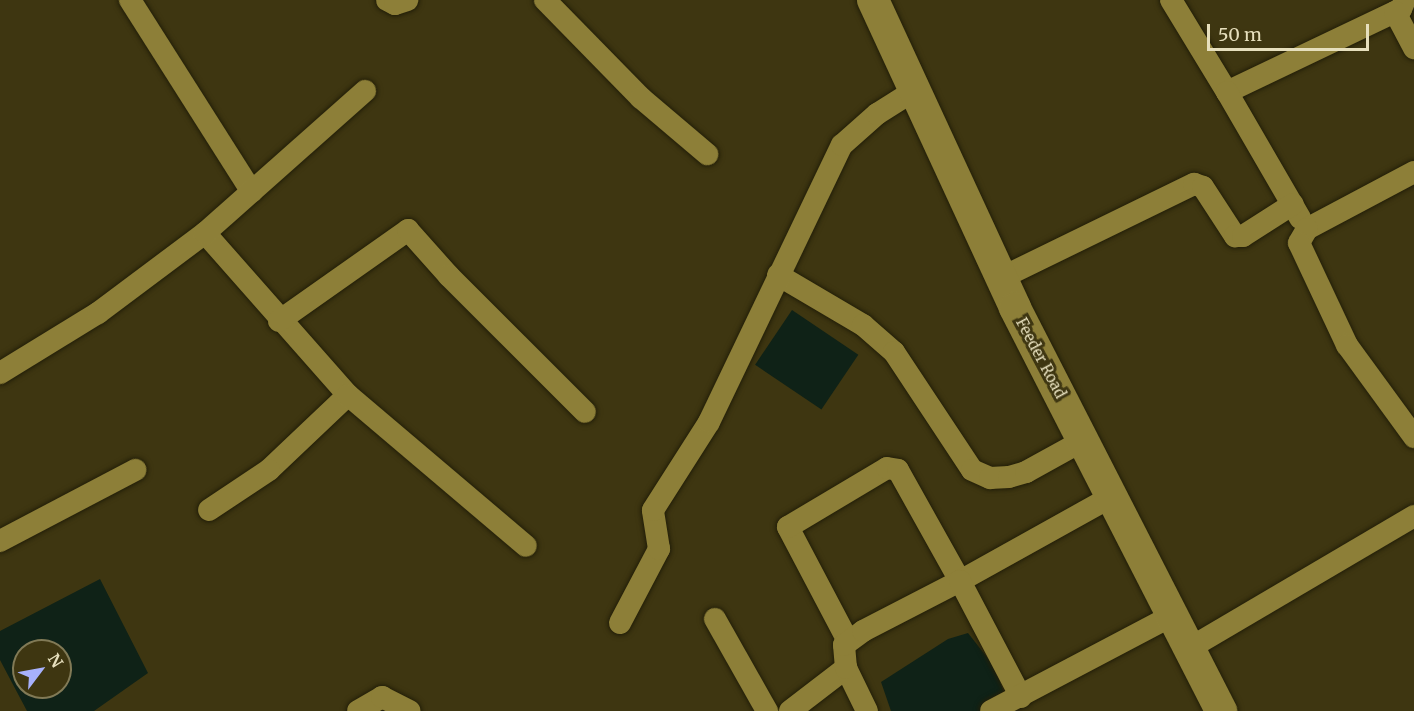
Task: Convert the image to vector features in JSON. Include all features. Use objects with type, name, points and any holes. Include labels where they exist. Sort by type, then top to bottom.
[{"type":"street","points":[[130,0],[252,192]]},
{"type":"street","points":[[387,0],[395,4],[407,0]]},
{"type":"street","name":"Feeder Road","points":[[873,0],[1001,278],[1221,711]]},
{"type":"street","points":[[1172,0],[1307,229]]},
{"type":"street","points":[[547,1],[641,98],[707,154]]},
{"type":"street","points":[[1227,92],[1400,6],[1414,48]]},
{"type":"street","points":[[620,623],[659,549],[653,510],[709,423],[842,145],[877,114],[915,90]]},
{"type":"street","points":[[0,373],[98,313],[205,233],[365,91]]},
{"type":"street","points":[[1414,172],[1307,229],[1300,237],[1300,252],[1347,345],[1414,437]]},
{"type":"street","points":[[1001,278],[1194,184],[1203,187],[1235,236],[1243,236],[1293,204]]},
{"type":"street","points":[[279,321],[408,230],[449,276],[585,412]]},
{"type":"street","points":[[205,233],[279,321],[348,396],[526,546]]},
{"type":"street","points":[[778,275],[863,325],[894,352],[972,470],[990,478],[1009,477],[1026,472],[1084,440]]},
{"type":"street","points":[[209,510],[269,470],[348,396]]},
{"type":"street","points":[[848,641],[788,527],[887,468],[898,470],[1021,697]]},
{"type":"street","points":[[0,541],[135,470]]},
{"type":"street","points":[[867,711],[846,668],[844,645],[848,641],[1113,496]]},
{"type":"street","points":[[1190,648],[1414,516]]},
{"type":"street","points":[[991,711],[1173,615]]},
{"type":"street","points":[[715,619],[767,711]]},
{"type":"street","points":[[790,711],[846,668]]},
{"type":"street","points":[[358,711],[382,697],[410,711]]},
{"type":"shaded area","points":[[792,310],[858,355],[821,409],[755,365]]},
{"type":"shaded area","points":[[100,579],[148,673],[94,711],[27,711],[21,699],[72,699],[72,639],[12,639],[12,683],[0,660],[0,631]]},
{"type":"shaded area","points":[[968,633],[994,666],[1006,698],[996,711],[891,711],[881,682],[948,639]]}]
